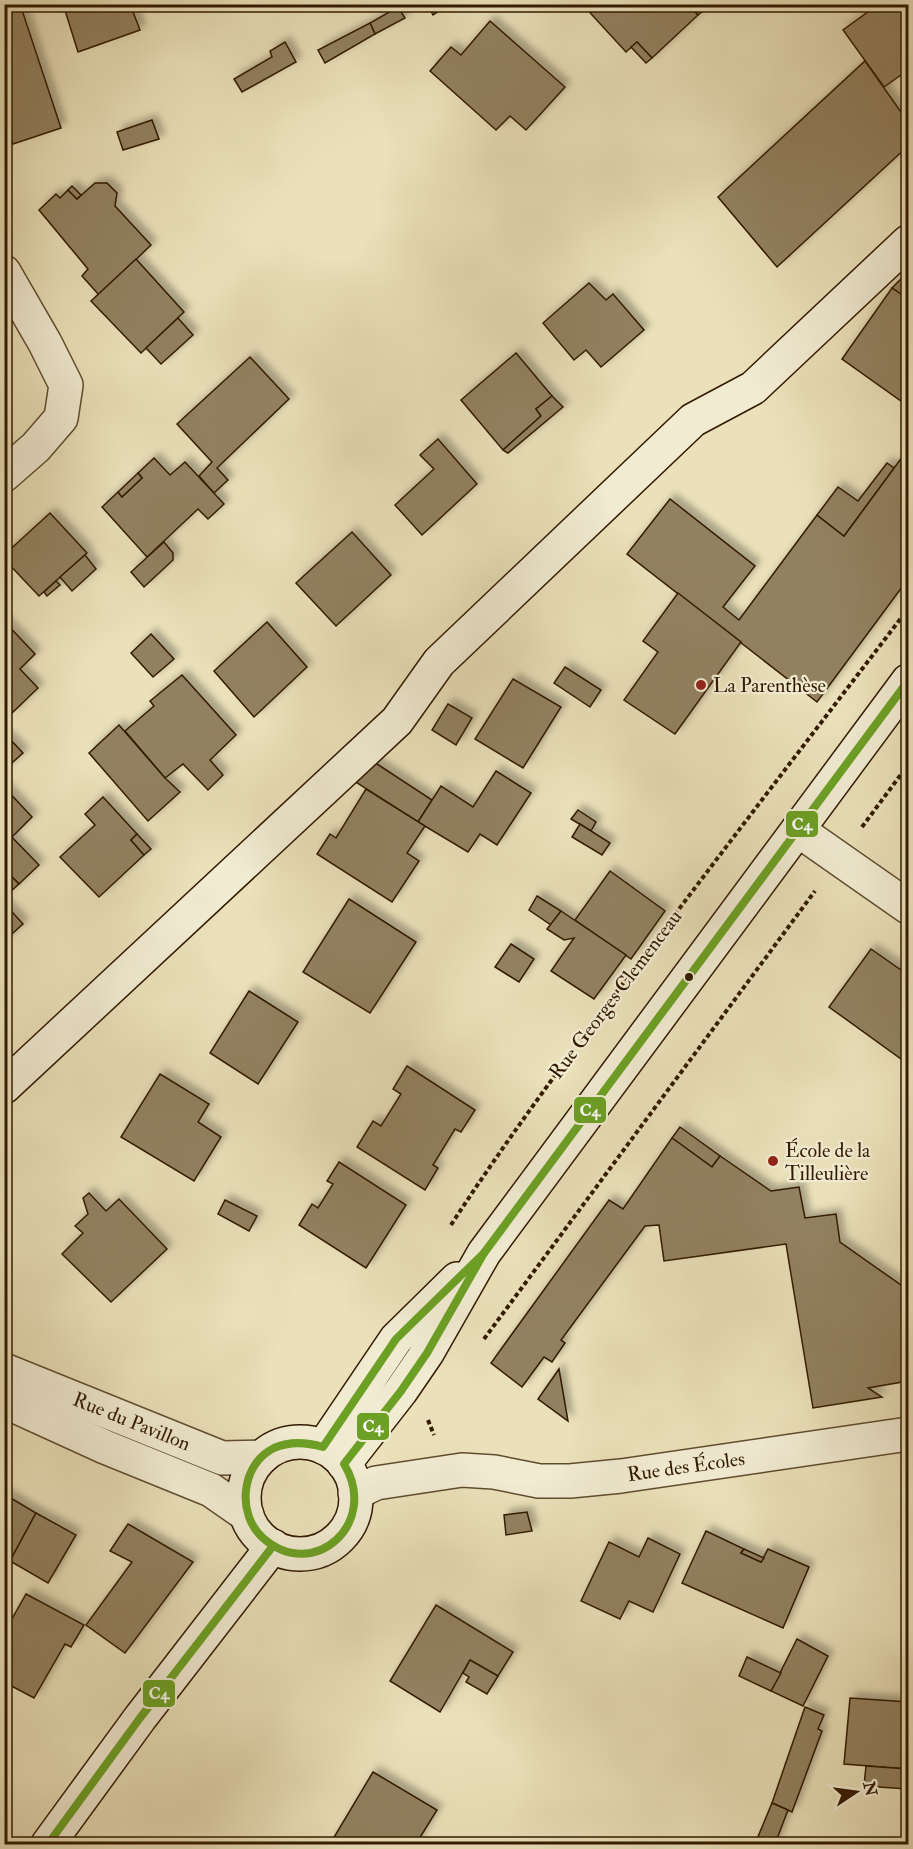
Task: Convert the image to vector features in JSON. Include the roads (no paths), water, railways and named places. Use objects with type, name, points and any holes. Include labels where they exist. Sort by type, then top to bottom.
[{"type":"street","points":[[4,1087],[397,721],[440,662],[693,420],[753,388],[909,242]]},
{"type":"street","points":[[4,272],[66,385],[61,418],[36,447],[4,475]]},
{"type":"street","points":[[341,1468],[427,1353],[484,1253],[909,681]]},
{"type":"street","points":[[798,830],[909,907]]},
{"type":"street","points":[[341,1468],[396,1339],[484,1253]]},
{"type":"street","name":"Rue du Pavillon","points":[[4,1370],[222,1458],[262,1457]]},
{"type":"street","name":"Rue du Pavillon","points":[[4,1401],[105,1447],[211,1491],[247,1515]]},
{"type":"street","name":"Rue des Écoles","points":[[341,1468],[376,1483],[462,1470],[494,1472],[539,1481],[570,1481],[621,1476],[909,1434]]},
{"type":"street","points":[[302,1442],[341,1468],[354,1511],[347,1529],[326,1547],[318,1551],[299,1554],[273,1546],[257,1533],[247,1515],[246,1484],[255,1465],[270,1450],[302,1442]]},
{"type":"street","points":[[48,1845],[140,1718],[273,1546]]},
{"type":"place","name":"La Parenthèse","points":[[701,685]]},
{"type":"place","name":"École de la Tilleulière","points":[[773,1161]]}]
